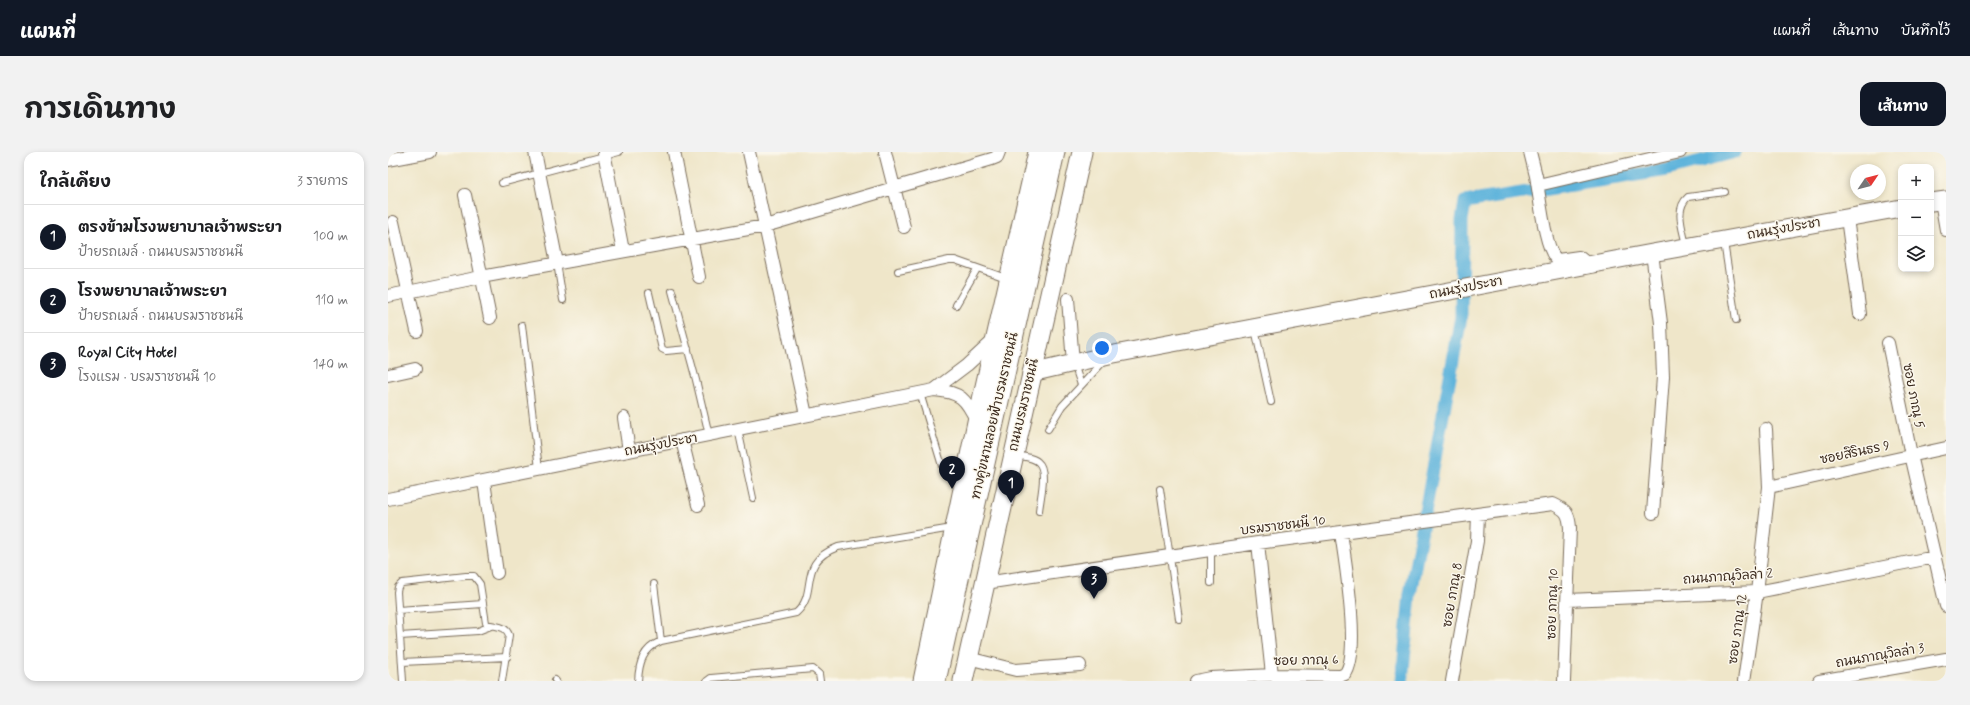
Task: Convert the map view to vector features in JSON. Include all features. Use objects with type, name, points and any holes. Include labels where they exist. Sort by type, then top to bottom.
[{"type":"main road","points":[[923,681],[1008,279],[1038,152]]},
{"type":"main road","name":"ทางคู่ขนานลอยฟ้าบรมราชชนนี","points":[[936,681],[1055,152]]},
{"type":"main road","name":"ทางคู่ขนานลอยฟ้าบรมราชชนนี","points":[[952,681],[1070,152]]},
{"type":"main road","name":"ถนนบรมราชชนนี","points":[[963,681],[1031,373],[1082,152]]},
{"type":"street","points":[[388,160],[430,152]]},
{"type":"street","points":[[535,152],[557,263]]},
{"type":"street","points":[[674,152],[699,277]]},
{"type":"street","points":[[884,152],[904,227]]},
{"type":"street","points":[[388,296],[691,238],[766,226],[992,159],[997,157],[999,152]]},
{"type":"street","points":[[1530,152],[1538,185],[1546,235],[1555,258],[1558,260],[1579,257],[1589,265]]},
{"type":"street","points":[[1538,185],[1680,152]]},
{"type":"street","points":[[753,153],[766,226],[806,415]]},
{"type":"street","points":[[604,154],[623,251]]},
{"type":"street","points":[[465,196],[490,318]]},
{"type":"street","points":[[1939,201],[1946,230]]},
{"type":"street","name":"ถนนรุ่งประชา","points":[[1031,373],[1109,355],[1254,327],[1898,209]]},
{"type":"street","points":[[1847,218],[1860,314]]},
{"type":"street","points":[[393,222],[417,331]]},
{"type":"street","points":[[1652,253],[1661,323],[1663,377],[1661,418],[1653,489],[1653,513]]},
{"type":"street","points":[[1068,299],[1074,363]]},
{"type":"street","name":"ถนนรุ่งประชา","points":[[934,390],[967,365],[996,338]]},
{"type":"street","name":"ซอย ภาณุ 5","points":[[1888,343],[1911,455],[1946,606]]},
{"type":"street","points":[[388,375],[415,369]]},
{"type":"street","name":"ถนนรุ่งประชา","points":[[388,499],[934,390],[951,392],[958,395],[971,409],[977,422]]},
{"type":"street","points":[[624,418],[629,451]]},
{"type":"street","name":"ซอย ภาณุ 12","points":[[1744,681],[1757,592],[1769,486],[1766,429]]},
{"type":"street","points":[[682,440],[698,505]]},
{"type":"street","name":"ซอยสิรินธร 9","points":[[1769,486],[1946,448]]},
{"type":"street","points":[[484,481],[497,572]]},
{"type":"street","name":"บรมราชชนนี 10","points":[[985,582],[1440,518],[1553,504],[1564,509],[1569,517],[1570,528]]},
{"type":"street","name":"ซอย ภาณุ 8","points":[[1452,681],[1478,541],[1478,514]]},
{"type":"street","name":"ซอย ภาณุ 10","points":[[1564,681],[1570,528]]},
{"type":"street","name":"ซอย ภาณุ 6","points":[[1196,681],[1210,678],[1272,675],[1288,678],[1340,676],[1347,672],[1350,656],[1352,611],[1341,533]]},
{"type":"street","points":[[1258,543],[1272,675]]},
{"type":"street","name":"ถนนภาณุวิลล่า 2","points":[[1568,600],[1757,592],[1935,557]]},
{"type":"street","points":[[968,658],[1016,670],[1080,665]]},
{"type":"street","name":"ถนนภาณุวิลล่า 3","points":[[1819,681],[1946,659]]},
{"type":"lane","points":[[502,183],[539,174],[604,154],[619,152]]},
{"type":"lane","points":[[1686,247],[1679,209],[1683,201],[1688,198],[1724,192]]},
{"type":"lane","points":[[1724,240],[1736,320]]},
{"type":"lane","points":[[898,272],[949,260],[955,260],[1008,279]]},
{"type":"lane","points":[[557,263],[563,300]]},
{"type":"lane","points":[[956,305],[978,269]]},
{"type":"lane","points":[[672,291],[709,435]]},
{"type":"lane","points":[[648,293],[662,349],[666,351],[688,349]]},
{"type":"lane","points":[[522,324],[539,469]]},
{"type":"lane","points":[[1254,327],[1271,402]]},
{"type":"lane","points":[[1048,429],[1062,406],[1109,355]]},
{"type":"lane","points":[[1074,363],[1081,385]]},
{"type":"lane","points":[[920,393],[942,466]]},
{"type":"lane","points":[[738,429],[753,498]]},
{"type":"lane","points":[[1013,454],[1033,459],[1038,462],[1042,468],[1043,481],[1039,511]]},
{"type":"lane","points":[[1160,489],[1179,619]]},
{"type":"lane","points":[[638,681],[638,667],[642,658],[648,649],[661,641],[796,613],[803,607],[812,568],[817,559],[825,551],[838,546],[956,527]]},
{"type":"lane","points":[[1211,550],[1211,583]]},
{"type":"lane","points":[[403,681],[397,589],[402,583],[474,576],[477,579],[486,623],[491,626]]},
{"type":"lane","points":[[654,584],[661,641]]},
{"type":"lane","points":[[398,610],[483,604]]},
{"type":"lane","points":[[400,636],[478,631],[491,626],[503,627],[507,630],[509,635],[507,657],[502,681]]},
{"type":"lane","points":[[402,662],[507,657]]},
{"type":"lane","points":[[707,681],[711,678],[813,669],[818,672],[820,681]]},
{"type":"waterway","points":[[1402,681],[1410,594],[1461,317],[1462,220],[1465,202],[1667,170],[1735,152]]},
{"type":"place","name":"โรงพยาบาลเจ้าพระยา","points":[[952,489]]},
{"type":"place","name":"ตรงข้ามโรงพยาบาลเจ้าพระยา","points":[[1011,503]]},
{"type":"place","name":"Royal City Hotel","points":[[1094,599]]}]
